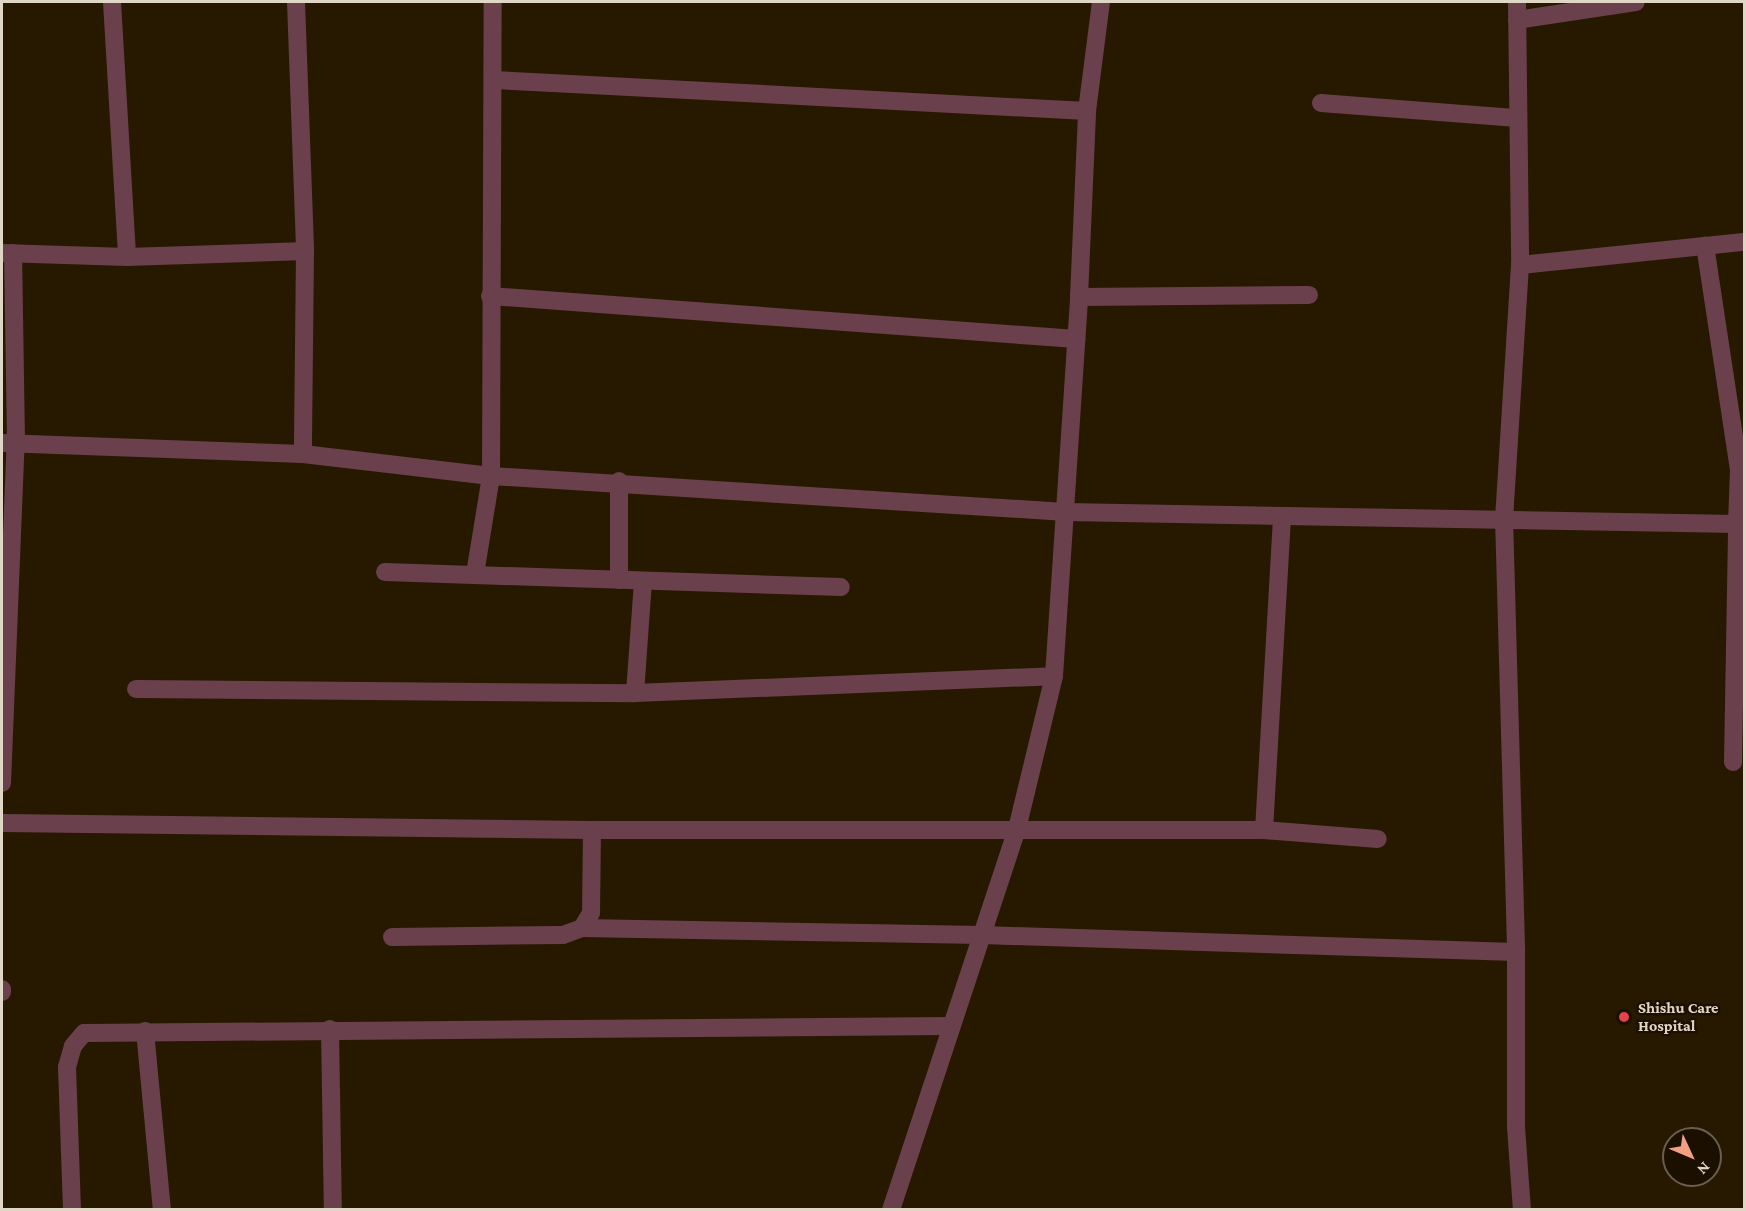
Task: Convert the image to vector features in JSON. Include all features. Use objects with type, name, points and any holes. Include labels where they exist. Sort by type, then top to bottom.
[{"type":"street","points":[[112,2],[127,257]]},
{"type":"street","points":[[296,2],[305,251],[303,454]]},
{"type":"street","points":[[475,574],[491,476],[490,296],[495,80],[493,2]]},
{"type":"street","points":[[891,1209],[1017,829],[1054,676],[1077,339],[1087,111],[1101,2]]},
{"type":"street","points":[[1517,2],[1520,265],[1504,517],[1516,952],[1516,1127],[1522,1209]]},
{"type":"street","points":[[1517,20],[1636,2]]},
{"type":"street","points":[[495,80],[1087,111]]},
{"type":"street","points":[[1322,103],[1517,118]]},
{"type":"street","points":[[1520,265],[1744,242]]},
{"type":"street","points":[[1705,246],[1742,469],[1737,524],[1733,762]]},
{"type":"street","points":[[2,783],[9,442],[7,253],[127,257],[305,251]]},
{"type":"street","points":[[1079,297],[1309,295]]},
{"type":"street","points":[[490,296],[1077,339]]},
{"type":"street","points":[[9,442],[303,454],[491,476],[619,482],[1066,512],[1282,518],[1504,517],[1737,524]]},
{"type":"street","points":[[618,580],[619,482]]},
{"type":"street","points":[[1264,830],[1282,518]]},
{"type":"street","points":[[385,572],[841,587]]},
{"type":"street","points":[[635,693],[643,581]]},
{"type":"street","points":[[136,689],[635,693],[1054,676]]},
{"type":"street","points":[[2,823],[592,830],[1264,830],[1378,839]]},
{"type":"street","points":[[582,928],[591,913],[592,830]]},
{"type":"street","points":[[392,937],[563,935],[582,928],[982,935],[1516,952]]},
{"type":"street","points":[[72,1209],[67,1067],[73,1046],[84,1034],[330,1029],[950,1026]]},
{"type":"street","points":[[330,1029],[333,1209]]},
{"type":"street","points":[[145,1031],[162,1209]]},
{"type":"place","name":"Shishu Care Hospital","points":[[1624,1017]]}]
